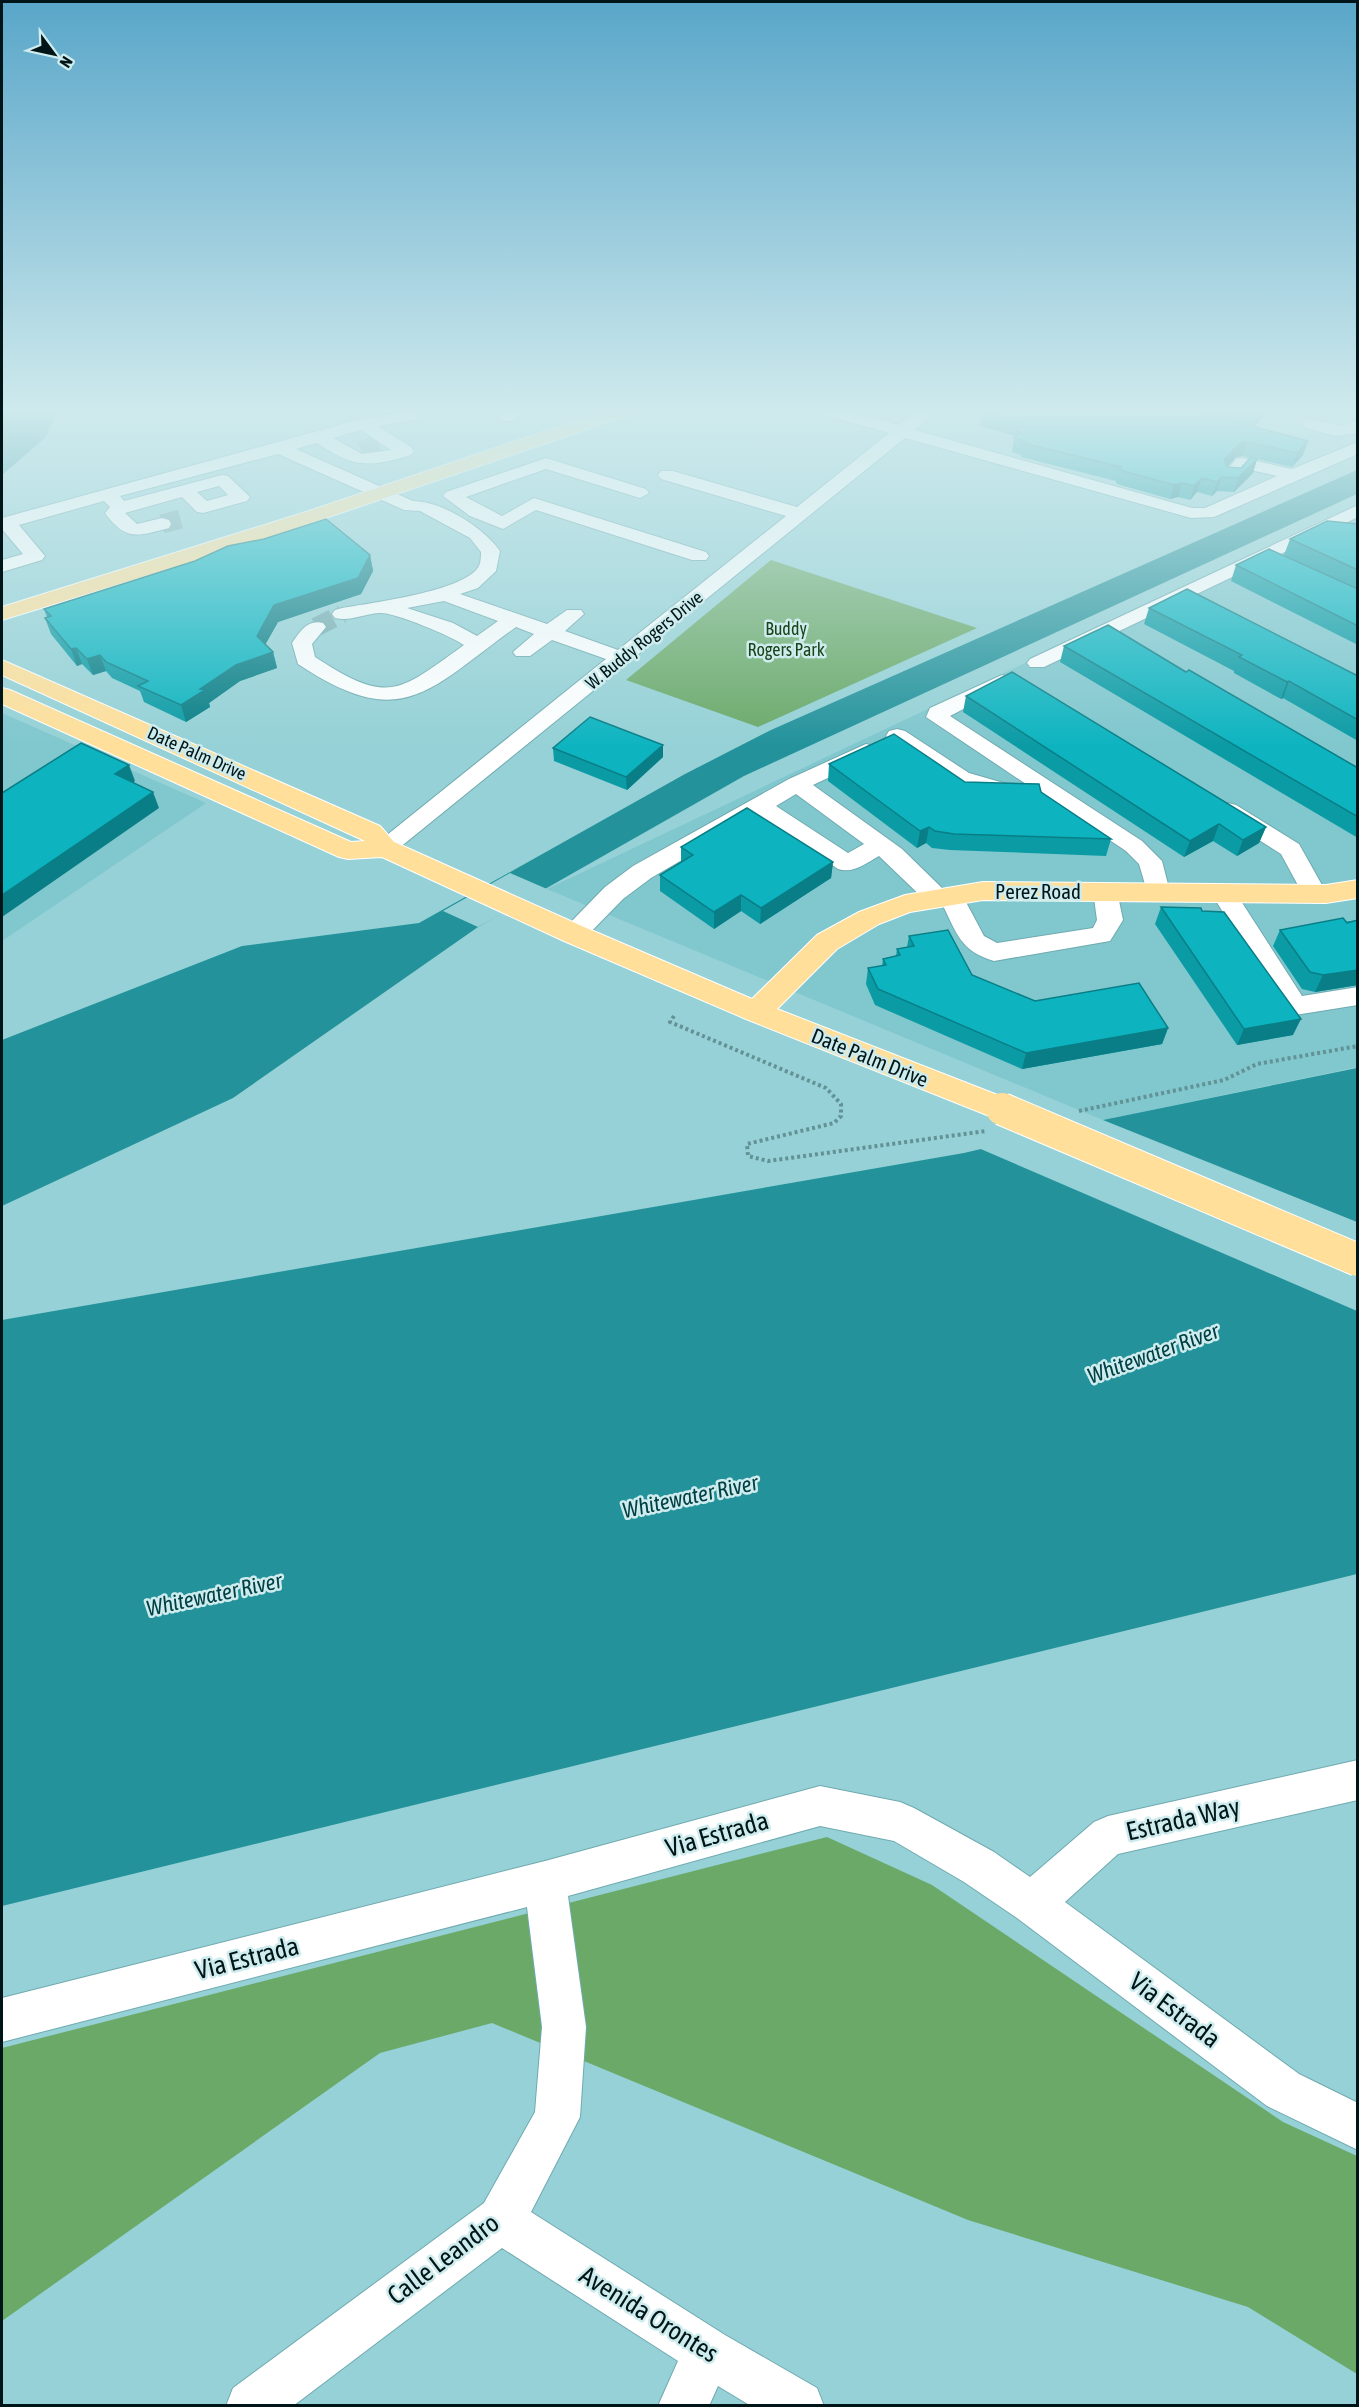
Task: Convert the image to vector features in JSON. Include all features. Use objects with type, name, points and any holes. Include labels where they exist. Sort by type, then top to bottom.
[{"type":"main road","points":[[2,595],[81,570],[276,521]]},
{"type":"main road","points":[[2,614],[310,521]]},
{"type":"main road","name":"Date Palm Drive","points":[[2,667],[371,832],[385,848],[574,934],[756,1012],[1002,1109],[1358,1260]]},
{"type":"main road","name":"Date Palm Drive","points":[[2,695],[348,851],[385,848]]},
{"type":"main road","name":"Perez Road","points":[[756,1012],[827,942],[869,918],[905,904],[944,896],[983,891],[1316,894],[1358,889]]},
{"type":"street","points":[[7,531],[43,521]]},
{"type":"street","points":[[123,521],[133,531],[162,524]]},
{"type":"street","points":[[430,521],[475,546],[478,555],[471,571],[459,580],[452,590]]},
{"type":"street","points":[[591,521],[699,556]]},
{"type":"street","name":"W. Buddy Rogers Drive","points":[[385,848],[791,521]]},
{"type":"street","points":[[1036,663],[1335,521]]},
{"type":"street","points":[[2,566],[35,556],[7,531]]},
{"type":"street","points":[[1265,555],[1286,565]]},
{"type":"street","points":[[342,614],[386,607],[452,590],[514,619],[621,658]]},
{"type":"street","points":[[1182,595],[1203,606]]},
{"type":"street","points":[[386,607],[416,620],[454,630],[477,646]]},
{"type":"street","points":[[523,652],[574,614]]},
{"type":"street","points":[[316,627],[302,643],[305,660],[341,680],[385,696],[405,694],[419,687],[514,619]]},
{"type":"street","points":[[574,934],[614,893],[642,872],[759,805],[797,784],[937,717],[938,713],[1010,677],[1020,683]]},
{"type":"street","points":[[937,717],[1134,846],[1150,861],[1158,892]]},
{"type":"street","points":[[897,736],[945,770],[980,788],[1020,792],[1048,790]]},
{"type":"street","points":[[797,784],[880,844],[944,896],[974,942],[994,952],[1101,934],[1110,920],[1105,891]]},
{"type":"street","points":[[1211,800],[1291,849],[1316,894]]},
{"type":"street","points":[[759,805],[847,864],[880,844]]},
{"type":"street","points":[[1223,893],[1295,1006],[1358,996]]},
{"type":"street","name":"Estrada Way","points":[[1032,1903],[1108,1836],[1358,1780]]},
{"type":"street","name":"Via Estrada","points":[[2,2020],[545,1882],[820,1806],[900,1822],[979,1868],[1032,1903],[1283,2090],[1358,2127]]},
{"type":"street","name":"Calle Leandro","points":[[251,2406],[385,2304],[501,2220],[557,2117],[564,2027],[545,1882]]},
{"type":"street","name":"Avenida Orontes","points":[[501,2220],[708,2352],[799,2406]]},
{"type":"street","points":[[683,2406],[708,2352]]},
{"type":"shaded area","points":[[1325,521],[1357,521],[1357,1067],[1103,1120],[547,889]]},
{"type":"shaded area","points":[[2,713],[206,803],[2,941]]},
{"type":"green space","name":"Buddy Rogers Park","points":[[771,560],[977,628],[758,727],[626,680]]},
{"type":"green space","points":[[827,1837],[932,1885],[1283,2122],[1357,2156],[1357,2374],[1248,2307],[968,2220],[492,2023],[380,2053],[2,2321],[2,2048]]},
{"type":"water","points":[[1241,521],[1298,521],[744,776],[478,927],[233,1098],[2,1206],[2,1040],[242,946],[419,923],[685,774],[771,730]]},
{"type":"water","name":"Whitewater River","points":[[1357,1068],[1357,1574],[2,1906],[2,1320],[964,1153],[1103,1120]]},
{"type":"pier","points":[[510,873],[547,889],[478,927],[443,911]]},
{"type":"pier","points":[[1098,1118],[1357,1222],[1357,1311],[976,1147]]},
{"type":"building","points":[[319,521],[329,521],[370,555],[358,578],[274,605],[257,636],[273,652],[236,665],[200,689],[205,690],[181,705],[138,686],[148,681],[106,662],[100,655],[87,659],[76,648],[71,649],[45,618],[51,616],[44,609],[195,561],[228,546],[264,539]]},
{"type":"building","points":[[1326,521],[1358,524],[1358,570],[1290,539]]},
{"type":"building","points":[[1269,549],[1358,589],[1358,626],[1236,565]]},
{"type":"building","points":[[1187,589],[1358,676],[1358,720],[1289,681],[1239,657],[1242,655],[1149,608]]},
{"type":"building","points":[[1108,625],[1186,672],[1189,670],[1358,768],[1358,817],[1064,646]]},
{"type":"building","points":[[1012,672],[1266,827],[1243,840],[1219,824],[1190,841],[966,696]]},
{"type":"building","points":[[590,717],[663,745],[626,777],[553,748]]},
{"type":"building","points":[[894,734],[965,782],[1039,784],[1041,792],[1111,839],[954,834],[935,831],[929,827],[920,831],[829,764]]},
{"type":"building","points":[[81,743],[129,765],[115,774],[153,792],[2,895],[2,793]]},
{"type":"building","points":[[747,808],[833,862],[761,908],[741,895],[714,912],[660,875],[693,855],[681,847]]},
{"type":"building","points":[[1161,907],[1201,908],[1202,911],[1224,912],[1301,1019],[1244,1029]]},
{"type":"building","points":[[1343,918],[1347,923],[1358,920],[1358,970],[1323,975],[1310,972],[1280,930]]},
{"type":"building","points":[[948,930],[972,975],[1035,1001],[1139,983],[1168,1028],[1026,1053],[878,989],[868,968],[886,965],[883,959],[900,955],[897,949],[914,946],[909,936]]},
{"type":"tunnel","points":[[162,524],[172,521]]},
{"type":"tunnel","points":[[316,627],[342,614]]}]
